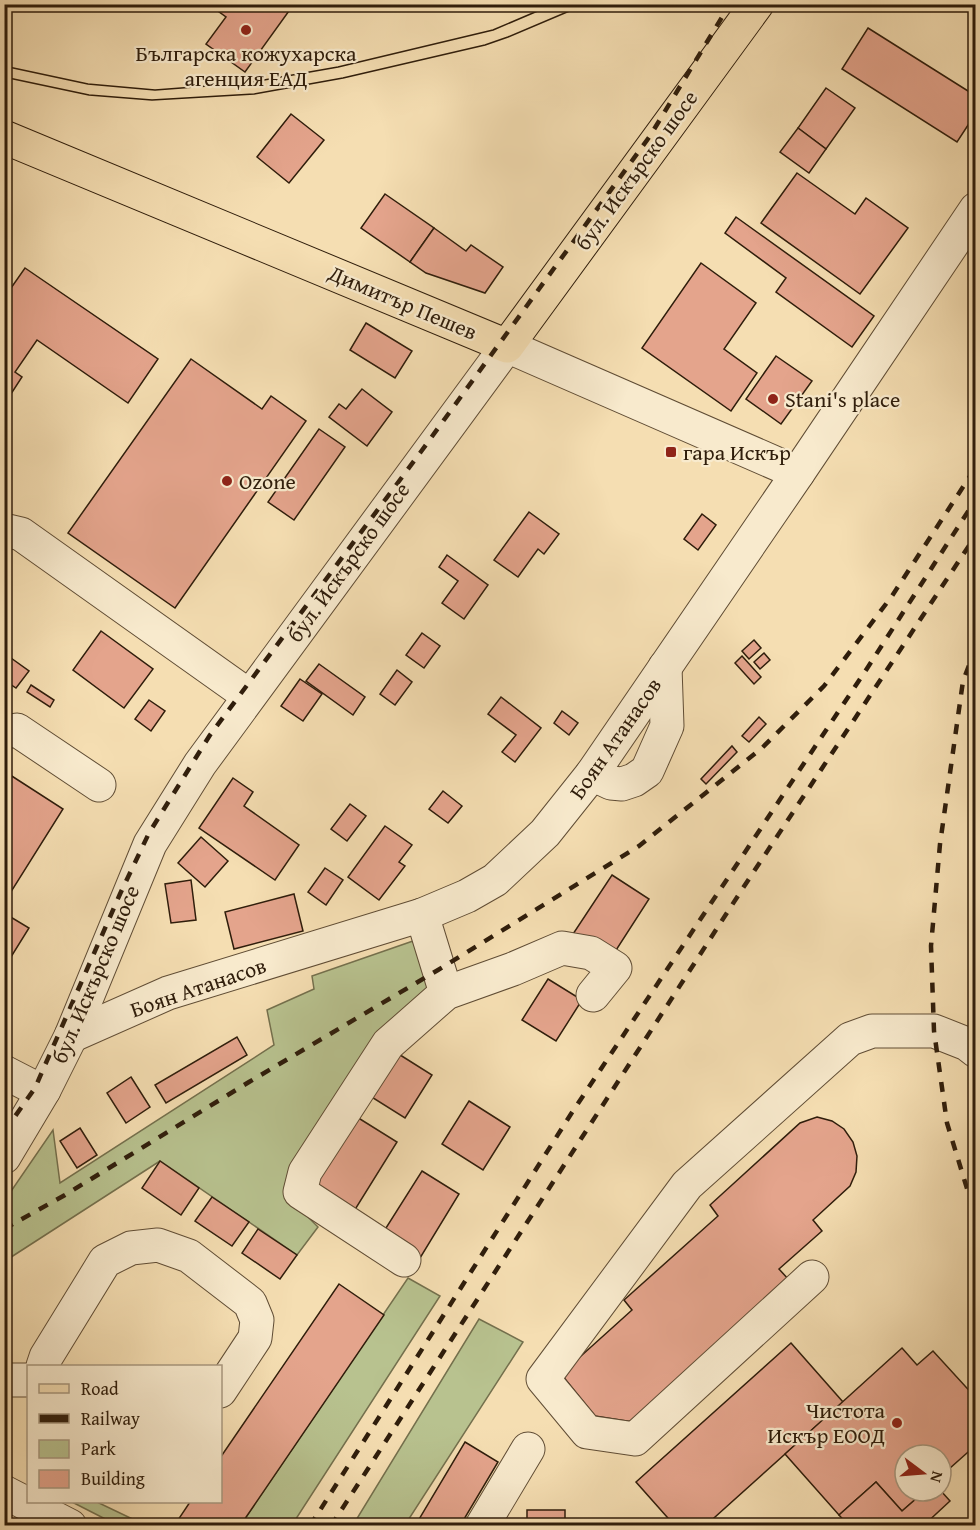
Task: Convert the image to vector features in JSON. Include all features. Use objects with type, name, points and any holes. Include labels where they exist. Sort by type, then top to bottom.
[{"type":"main road","name":"бул. Искърско шосе","points":[[507,346],[757,4]]},
{"type":"main road","name":"Димитър Пешев","points":[[4,136],[507,346]]},
{"type":"street","name":"Боян Атанасов","points":[[71,1036],[168,993],[422,915],[467,896],[495,880],[544,833],[592,774],[975,209]]},
{"type":"street","name":"Димитър Пешев","points":[[507,346],[798,473]]},
{"type":"street","name":"бул. Искърско шосе","points":[[4,1157],[44,1090],[71,1036],[150,844],[200,764],[507,346]]},
{"type":"street","points":[[4,530],[21,534],[249,696]]},
{"type":"street","points":[[592,774],[611,783],[622,784],[634,780],[647,771],[667,726],[665,667]]},
{"type":"street","points":[[4,732],[16,730],[99,784]]},
{"type":"street","points":[[422,915],[446,993]]},
{"type":"street","points":[[404,1260],[300,1192],[305,1172],[388,1044],[446,993],[513,969],[562,948],[591,953],[615,968],[593,995]]},
{"type":"street","points":[[812,1277],[635,1439],[587,1432],[543,1379],[687,1185],[850,1039],[872,1031],[934,1032],[967,1044],[975,1051]]},
{"type":"street","points":[[4,1072],[35,1088],[44,1090]]},
{"type":"street","points":[[43,1365],[105,1261],[131,1248],[158,1245],[189,1256],[250,1303],[257,1320],[255,1338],[222,1387]]},
{"type":"street","points":[[4,1380],[27,1380]]},
{"type":"street","points":[[482,1526],[528,1449]]},
{"type":"street","points":[[4,1491],[70,1526]]},
{"type":"green space","points":[[413,941],[431,986],[289,1198],[318,1227],[297,1255],[160,1161],[5,1261],[5,1200],[53,1130],[60,1183],[274,1045],[267,1010],[314,989],[312,976]]},
{"type":"green space","points":[[408,1278],[440,1296],[292,1525],[240,1526]]},
{"type":"green space","points":[[479,1319],[523,1342],[405,1525],[353,1525]]},
{"type":"green space","points":[[74,1503],[99,1503],[145,1525],[117,1525]]},
{"type":"building","name":"Българска кожухарска агенция ЕАД","points":[[208,4],[294,4],[245,72],[206,44],[226,17]]},
{"type":"building","points":[[868,28],[976,96],[976,113],[957,142],[842,69]]},
{"type":"building","points":[[826,88],[855,108],[826,149],[798,128]]},
{"type":"building","points":[[291,114],[324,140],[289,183],[257,157]]},
{"type":"building","points":[[798,128],[826,149],[809,173],[780,152]]},
{"type":"building","points":[[797,173],[855,214],[866,198],[908,228],[860,294],[761,223]]},
{"type":"building","points":[[385,194],[434,228],[410,262],[361,228]]},
{"type":"building","points":[[736,217],[874,316],[852,347],[776,292],[786,278],[725,233]]},
{"type":"building","points":[[434,228],[466,251],[471,245],[503,267],[485,293],[426,273],[410,262]]},
{"type":"building","points":[[701,263],[756,303],[724,349],[757,373],[731,411],[642,348]]},
{"type":"building","points":[[25,268],[158,359],[128,403],[37,340],[15,372],[22,377],[9,397],[4,394],[4,298]]},
{"type":"building","points":[[366,323],[412,351],[395,378],[350,350]]},
{"type":"building","points":[[776,356],[812,381],[781,424],[746,399]]},
{"type":"building","points":[[191,359],[262,409],[271,396],[306,421],[175,608],[68,533]]},
{"type":"building","points":[[362,389],[392,412],[367,446],[329,417],[339,404],[346,409]]},
{"type":"building","points":[[319,429],[345,447],[294,520],[268,502]]},
{"type":"building","points":[[529,512],[559,534],[544,554],[538,549],[518,577],[494,560]]},
{"type":"building","points":[[702,514],[716,525],[698,550],[684,539]]},
{"type":"building","points":[[447,555],[488,585],[464,619],[442,603],[458,581],[439,567]]},
{"type":"building","points":[[101,631],[153,669],[124,708],[73,670]]},
{"type":"building","points":[[422,633],[440,646],[424,668],[406,655]]},
{"type":"building","points":[[754,640],[761,648],[749,659],[742,651]]},
{"type":"building","points":[[4,653],[29,671],[16,688],[4,680]]},
{"type":"building","points":[[764,653],[770,660],[760,669],[754,662]]},
{"type":"building","points":[[742,656],[761,677],[754,684],[735,663]]},
{"type":"building","points":[[319,664],[365,697],[353,715],[306,681]]},
{"type":"building","points":[[397,670],[412,682],[395,705],[380,694]]},
{"type":"building","points":[[300,679],[322,694],[303,721],[281,706]]},
{"type":"building","points":[[31,685],[54,700],[50,707],[27,692]]},
{"type":"building","points":[[501,697],[541,728],[515,762],[502,752],[516,735],[488,714]]},
{"type":"building","points":[[149,700],[165,711],[151,731],[135,719]]},
{"type":"building","points":[[562,711],[578,723],[569,735],[554,723]]},
{"type":"building","points":[[759,717],[766,724],[749,742],[742,736]]},
{"type":"building","points":[[732,746],[737,752],[706,784],[701,779]]},
{"type":"building","points":[[4,771],[63,809],[4,903]]},
{"type":"building","points":[[233,778],[253,792],[244,806],[299,845],[275,880],[199,828]]},
{"type":"building","points":[[443,791],[462,806],[448,823],[429,809]]},
{"type":"building","points":[[350,804],[366,816],[347,841],[331,829]]},
{"type":"building","points":[[385,826],[412,845],[399,862],[405,866],[379,900],[348,877]]},
{"type":"building","points":[[201,837],[228,861],[205,887],[178,863]]},
{"type":"building","points":[[325,868],[343,880],[326,905],[308,892]]},
{"type":"building","points":[[612,875],[649,899],[611,958],[573,934]]},
{"type":"building","points":[[191,880],[196,920],[171,923],[165,884]]},
{"type":"building","points":[[294,894],[303,931],[234,949],[225,912]]},
{"type":"building","points":[[4,913],[29,928],[6,965],[4,965]]},
{"type":"building","points":[[548,979],[582,1000],[556,1041],[522,1020]]},
{"type":"building","points":[[237,1037],[247,1055],[166,1103],[155,1085]]},
{"type":"building","points":[[397,1053],[432,1075],[405,1118],[370,1096]]},
{"type":"building","points":[[131,1077],[150,1107],[126,1123],[107,1093]]},
{"type":"building","points":[[469,1101],[510,1127],[483,1170],[442,1144]]},
{"type":"building","points":[[352,1114],[397,1142],[351,1216],[306,1187]]},
{"type":"building","points":[[817,1117],[832,1121],[844,1129],[853,1142],[857,1156],[856,1172],[850,1186],[813,1220],[822,1231],[779,1269],[789,1280],[633,1422],[595,1416],[561,1374],[632,1310],[624,1300],[718,1216],[710,1205],[800,1123]]},
{"type":"building","points":[[80,1128],[97,1155],[77,1168],[60,1141]]},
{"type":"building","points":[[160,1161],[199,1188],[181,1215],[142,1188]]},
{"type":"building","points":[[422,1171],[459,1194],[417,1263],[379,1239]]},
{"type":"building","points":[[212,1197],[249,1222],[232,1246],[195,1221]]},
{"type":"building","points":[[258,1229],[297,1255],[280,1279],[242,1253]]},
{"type":"building","points":[[339,1284],[384,1315],[240,1526],[174,1526],[189,1503],[222,1503],[222,1455]]},
{"type":"building","points":[[791,1343],[843,1402],[705,1526],[675,1526],[636,1482]]},
{"type":"building","name":"Чистота Искър ЕООД","points":[[902,1348],[917,1365],[933,1351],[976,1398],[976,1445],[953,1465],[953,1443],[893,1443],[893,1501],[876,1482],[839,1515],[785,1454]]},
{"type":"building","points":[[465,1442],[498,1462],[460,1526],[415,1526]]},
{"type":"building","points":[[876,1482],[902,1511],[911,1503],[948,1503],[923,1526],[849,1526],[839,1515]]},
{"type":"building","name":"Чистота Искър ЕООД","points":[[895,1503],[911,1503],[902,1511]]},
{"type":"building","points":[[527,1510],[565,1510],[565,1526],[527,1526]]},
{"type":"tram line","points":[[4,66],[88,84],[155,90],[247,83],[338,67],[493,30],[554,4]]},
{"type":"tram line","points":[[4,77],[89,95],[152,100],[254,94],[343,78],[485,45],[586,4]]},
{"type":"railway","points":[[4,1132],[35,1088],[149,833],[210,735],[420,453],[650,136],[730,4]]},
{"type":"railway","points":[[4,1229],[65,1195],[639,846],[762,748],[824,686],[892,596],[976,467]]},
{"type":"railway","points":[[310,1526],[571,1114],[868,667],[976,499]]},
{"type":"railway","points":[[331,1526],[743,888],[976,535]]},
{"type":"railway","points":[[976,647],[963,681],[940,844],[931,946],[934,1031],[947,1123],[976,1218]]},
{"type":"place","name":"Българска кожухарска агенция ЕАД","points":[[246,30]]},
{"type":"place","name":"Stani's place","points":[[773,399]]},
{"type":"place","name":"гара Искър","points":[[671,452]]},
{"type":"place","name":"Ozone","points":[[227,481]]},
{"type":"place","name":"Чистота Искър ЕООД","points":[[897,1423]]}]
